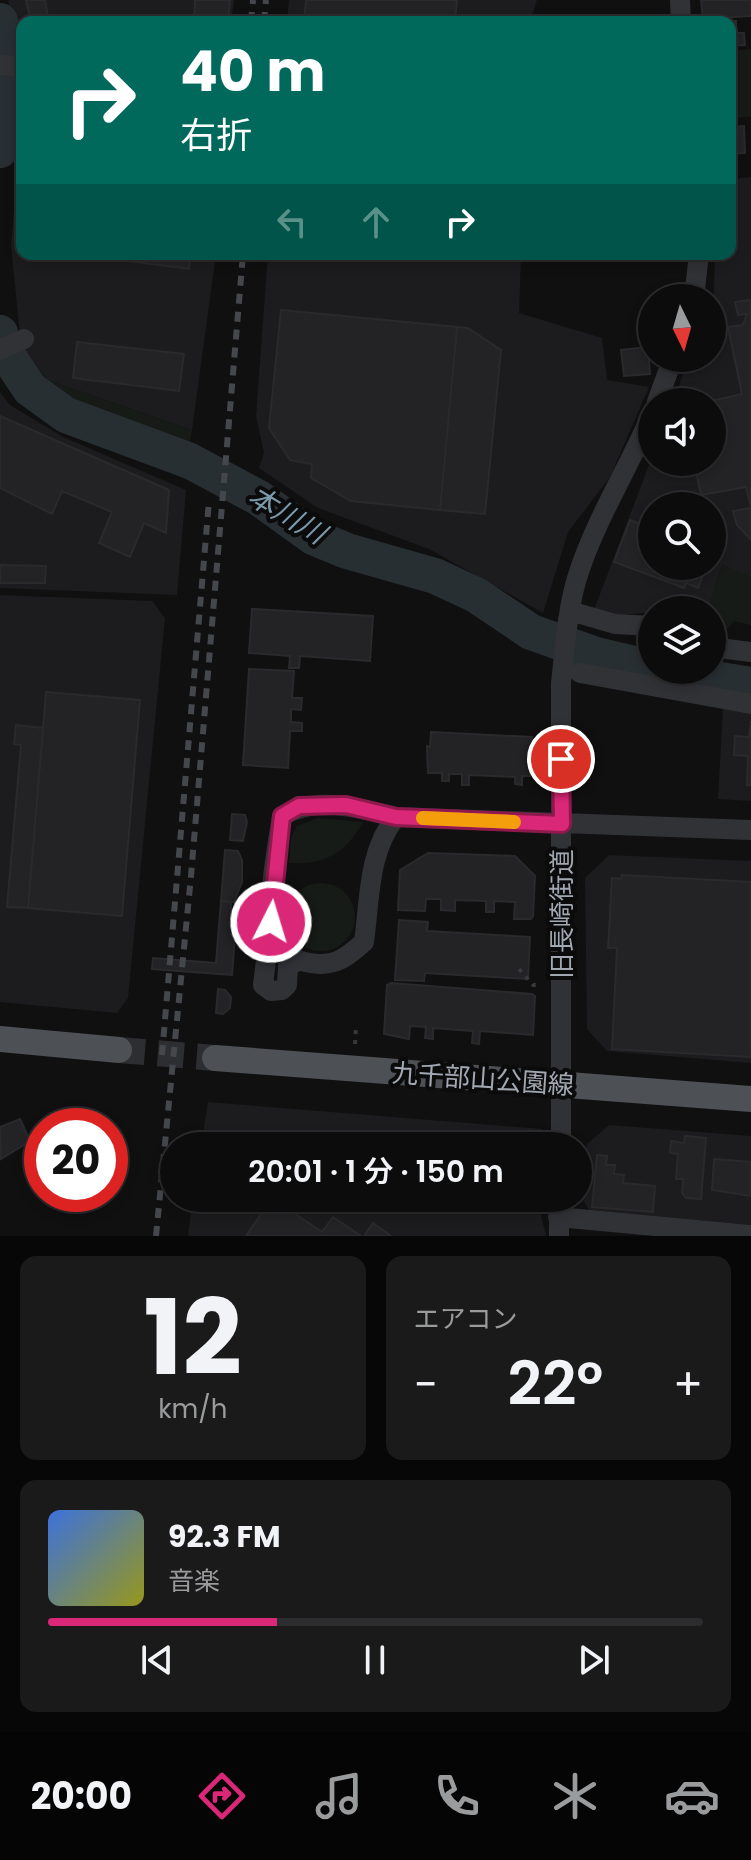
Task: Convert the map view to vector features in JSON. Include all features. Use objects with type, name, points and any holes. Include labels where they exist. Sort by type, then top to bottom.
[{"type":"main road","points":[[0,1039],[119,1050]]},
{"type":"main road","name":"九千部山公園線","points":[[215,1058],[751,1099]]},
{"type":"street","points":[[696,284],[698,260]]},
{"type":"street","points":[[0,350],[24,339]]},
{"type":"street","points":[[638,447],[595,530],[569,615],[638,625]]},
{"type":"street","name":"旧長崎街道","points":[[561,1132],[562,824],[570,678],[569,615]]},
{"type":"street","points":[[726,649],[751,652]]},
{"type":"street","points":[[570,678],[751,704]]},
{"type":"street","points":[[298,961],[288,966],[287,985],[282,990],[271,991],[263,985],[282,816],[299,806],[346,805],[396,817],[751,830]]},
{"type":"street","points":[[271,922],[279,948],[298,961],[325,965],[344,960],[364,942],[374,860],[381,835],[396,817]]},
{"type":"street","points":[[559,1217],[751,1235]]},
{"type":"path","points":[[519,969],[533,985],[546,985]]},
{"type":"path","points":[[355,1044],[356,1027]]},
{"type":"shaded area","points":[[8,0],[234,0],[232,16],[16,16],[16,35]]},
{"type":"shaded area","points":[[289,0],[537,0],[532,16],[288,16]]},
{"type":"shaded area","points":[[751,49],[751,117],[736,118],[736,50]]},
{"type":"shaded area","points":[[751,177],[751,578],[726,567],[726,492],[639,492],[645,476],[726,476],[726,388],[678,388],[684,372],[726,372],[726,284],[714,284],[715,260],[736,260],[736,178]]},
{"type":"shaded area","points":[[16,185],[16,260],[215,260],[192,430],[47,380],[21,345],[11,245]]},
{"type":"shaded area","points":[[268,260],[521,260],[519,313],[602,338],[607,380],[649,387],[638,388],[638,412],[610,477],[568,532],[543,613],[429,549],[318,508],[259,468],[264,453],[256,416]]},
{"type":"shaded area","points":[[21,345],[47,380],[192,430],[189,447],[44,389],[19,356]]},
{"type":"shaded area","points":[[0,392],[10,405],[63,437],[186,490],[177,595],[0,588]]},
{"type":"shaded area","points":[[638,494],[638,580],[717,580],[712,596],[638,596],[638,613],[610,616],[594,610]]},
{"type":"shaded area","points":[[726,567],[751,578],[751,625],[734,621],[726,630],[726,596],[712,596],[717,580],[726,580]]},
{"type":"shaded area","points":[[0,595],[152,601],[165,618],[128,998],[117,1013],[0,1002]]},
{"type":"shaded area","points":[[723,707],[751,709],[751,801],[718,799]]},
{"type":"shaded area","points":[[318,818],[363,822],[349,842],[333,855],[313,862],[289,863],[291,838],[297,826]]},
{"type":"shaded area","points":[[609,855],[751,861],[751,1063],[607,1051],[587,1029],[585,878]]},
{"type":"shaded area","points":[[314,883],[328,883],[340,888],[350,898],[355,917],[350,936],[340,946],[328,951],[314,951],[302,946],[292,936],[287,924],[287,910],[292,898],[302,888]]},
{"type":"shaded area","points":[[208,1102],[542,1129],[542,1132],[203,1132]]},
{"type":"shaded area","points":[[609,1125],[751,1136],[751,1225],[592,1210],[592,1140]]},
{"type":"shaded area","points":[[191,1212],[540,1212],[546,1236],[188,1236]]},
{"type":"building","points":[[26,0],[45,0],[48,16],[30,16]]},
{"type":"building","points":[[195,0],[230,0],[229,16],[194,16]]},
{"type":"building","points":[[306,0],[457,0],[456,16],[305,16]]},
{"type":"building","points":[[701,0],[751,0],[751,16],[703,16]]},
{"type":"building","points":[[736,33],[744,33],[745,45],[736,46]]},
{"type":"building","points":[[744,126],[745,153],[736,154],[736,127]]},
{"type":"building","points":[[121,260],[190,260],[189,269]]},
{"type":"building","points":[[751,300],[751,508],[746,487],[700,492],[697,476],[726,476],[726,398],[742,394],[728,327],[743,325],[747,314],[738,315],[735,302]]},
{"type":"building","points":[[281,310],[457,327],[440,510],[351,501],[311,478],[312,464],[290,460],[269,428]]},
{"type":"building","points":[[457,327],[468,328],[501,350],[485,514],[440,510]]},
{"type":"building","points":[[77,342],[184,354],[179,391],[73,378]]},
{"type":"building","points":[[638,348],[638,372],[650,374],[624,376],[621,350]]},
{"type":"building","points":[[0,416],[169,490],[166,533],[144,523],[130,557],[99,543],[112,512],[62,491],[52,514],[0,488]]},
{"type":"building","points":[[751,508],[751,540],[737,525],[733,511]]},
{"type":"building","points":[[630,520],[638,523],[638,571],[614,562]]},
{"type":"building","points":[[0,565],[46,566],[45,583],[0,583]]},
{"type":"building","points":[[662,580],[701,580],[698,588],[686,583],[684,588]]},
{"type":"building","points":[[252,609],[373,616],[370,661],[300,656],[299,668],[289,668],[290,656],[249,653]]},
{"type":"building","points":[[249,669],[294,671],[292,698],[302,698],[301,710],[291,709],[291,722],[302,723],[302,731],[290,731],[288,768],[243,765]]},
{"type":"building","points":[[46,692],[140,700],[122,916],[28,908]]},
{"type":"building","points":[[751,721],[751,785],[747,785],[748,756],[734,755],[735,736],[749,737]]},
{"type":"building","points":[[16,725],[43,728],[28,908],[7,907],[21,745],[14,744]]},
{"type":"building","points":[[431,732],[532,737],[533,768],[530,768],[530,776],[522,776],[522,785],[515,784],[515,777],[469,775],[469,785],[462,785],[462,774],[449,774],[449,781],[442,781],[442,773],[428,773],[427,746],[430,747]]},
{"type":"building","points":[[232,814],[245,815],[247,822],[243,841],[230,840]]},
{"type":"building","points":[[225,850],[238,851],[242,860],[242,882],[234,902],[221,901]]},
{"type":"building","points":[[428,853],[515,856],[535,876],[533,916],[531,919],[514,919],[515,902],[494,901],[494,912],[486,912],[486,901],[455,900],[455,911],[441,910],[441,899],[426,899],[425,911],[398,910],[400,870]]},
{"type":"building","points":[[622,875],[751,882],[751,1057],[612,1049],[617,948],[608,948],[612,878],[621,879]]},
{"type":"building","points":[[221,901],[231,902],[231,909],[237,909],[232,975],[152,969],[153,958],[216,963]]},
{"type":"building","points":[[399,920],[428,922],[427,931],[530,937],[528,979],[425,973],[424,981],[395,980]]},
{"type":"building","points":[[387,985],[532,994],[535,996],[533,1035],[480,1031],[479,1044],[472,1043],[473,1031],[433,1028],[433,1039],[425,1038],[426,1027],[410,1026],[409,1039],[384,1034]]},
{"type":"building","points":[[218,989],[225,990],[231,997],[230,1008],[223,1014],[216,1013]]},
{"type":"building","points":[[20,1119],[24,1128],[24,1145],[1,1159],[0,1127]]},
{"type":"building","points":[[685,1136],[706,1138],[701,1199],[686,1198],[682,1193],[683,1179],[676,1179],[678,1154],[670,1153],[671,1141],[684,1143]]},
{"type":"building","points":[[597,1155],[607,1156],[606,1165],[615,1165],[614,1174],[624,1175],[623,1183],[655,1186],[653,1212],[592,1207]]},
{"type":"building","points":[[714,1159],[751,1162],[751,1196],[712,1190]]},
{"type":"building","points":[[262,1212],[293,1212],[322,1232],[333,1217],[361,1236],[246,1236]]},
{"type":"building","points":[[373,1223],[391,1236],[364,1236]]},
{"type":"waterway","name":"本川川","points":[[0,21],[5,127],[0,150]]},
{"type":"waterway","name":"本川川","points":[[0,333],[6,353],[30,389],[66,415],[190,461],[259,498],[313,537],[347,551],[435,576],[476,595],[531,632],[596,655],[638,665]]},
{"type":"waterway","name":"本川川","points":[[726,681],[751,685]]},
{"type":"tunnel","points":[[119,1050],[215,1058]]},
{"type":"railway","points":[[252,16],[253,0]]},
{"type":"railway","points":[[265,16],[266,0]]},
{"type":"railway","points":[[156,1236],[191,876],[242,260]]},
{"type":"railway","points":[[162,1055],[209,501]]},
{"type":"slow traffic","points":[[423,818],[514,822]]},
{"type":"route","points":[[271,922],[282,816],[299,806],[346,805],[396,817],[562,824],[561,759]]}]
